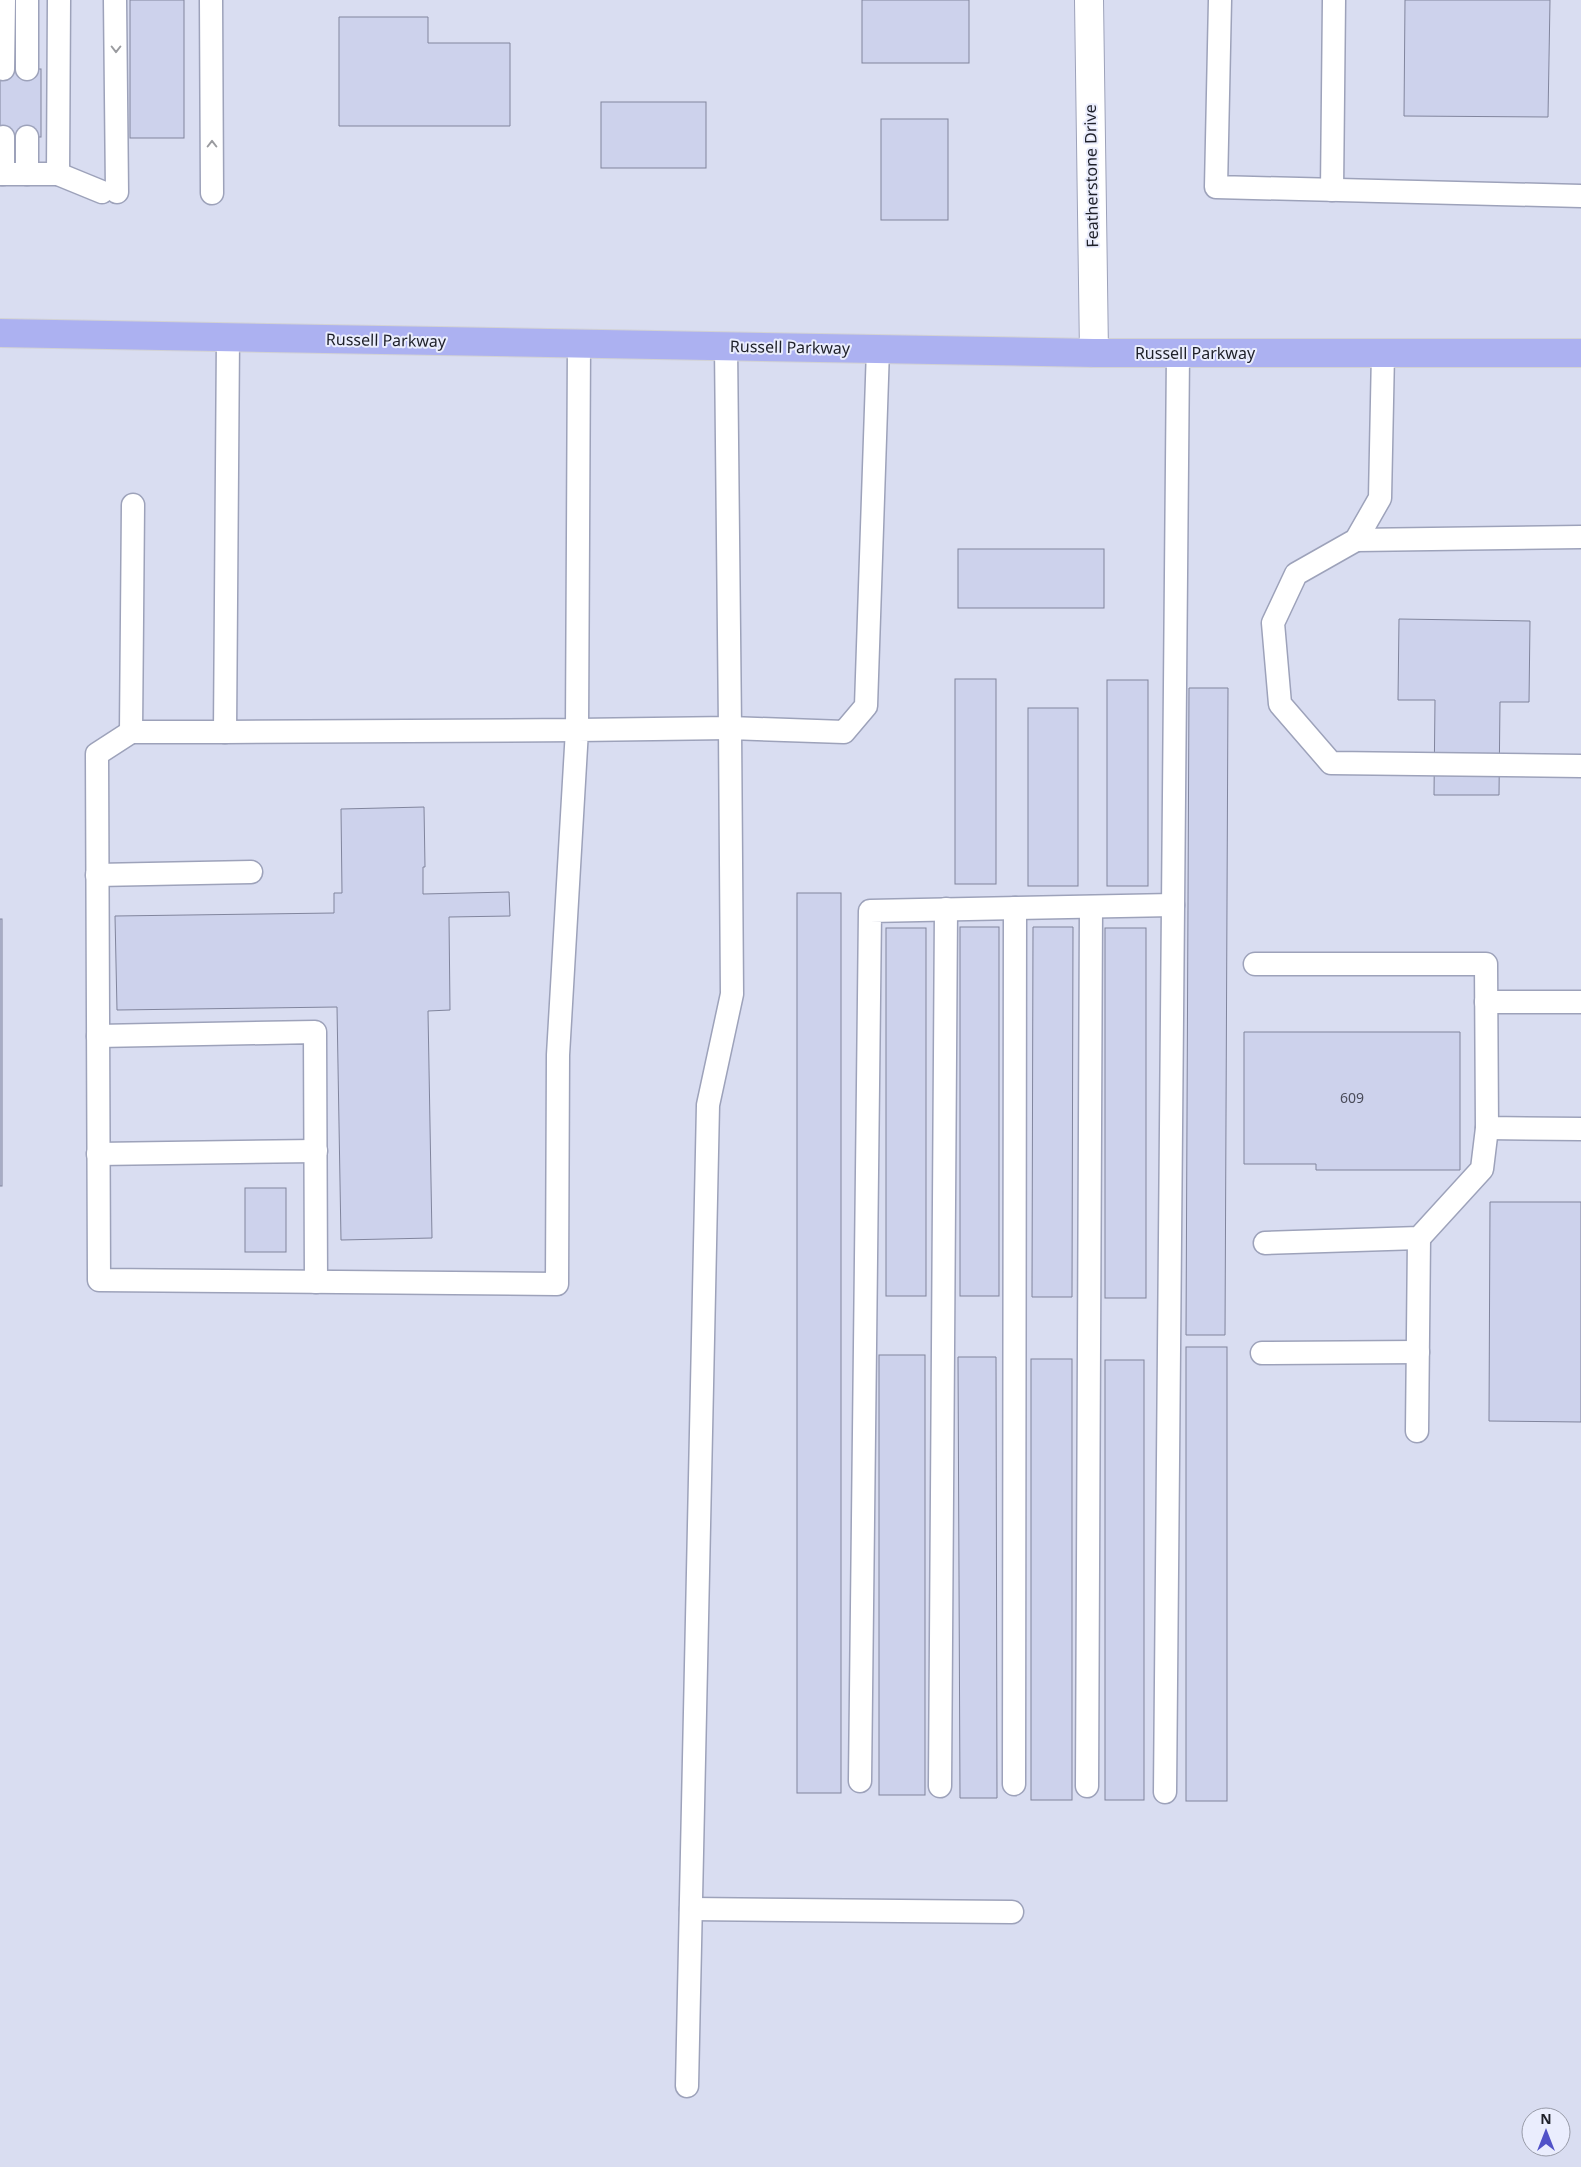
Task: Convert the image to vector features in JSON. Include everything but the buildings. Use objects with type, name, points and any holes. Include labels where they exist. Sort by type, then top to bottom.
[{"type":"main road","name":"Russell Parkway","points":[[0,333],[1094,353],[1581,353]]},
{"type":"street","name":"Featherstone Drive","points":[[1089,0],[1094,353]]},
{"type":"lane","points":[[3,70],[4,0]]},
{"type":"lane","points":[[27,0],[27,70]]},
{"type":"lane","points":[[58,174],[59,0]]},
{"type":"lane","points":[[3,137],[1,174],[58,174],[110,192],[116,0]]},
{"type":"lane","points":[[210,0],[212,193]]},
{"type":"lane","points":[[1220,0],[1216,187],[1581,196]]},
{"type":"lane","points":[[1332,190],[1334,0]]},
{"type":"lane","points":[[27,137],[27,174]]},
{"type":"lane","points":[[225,732],[228,338]]},
{"type":"lane","points":[[579,344],[577,730],[558,1055],[557,1284],[99,1280],[97,754],[131,732],[577,730],[730,728],[844,732],[866,706],[878,349]]},
{"type":"lane","points":[[687,2086],[708,1105],[732,994],[726,346]]},
{"type":"lane","points":[[1165,1792],[1178,353]]},
{"type":"lane","points":[[1356,540],[1380,498],[1383,353]]},
{"type":"lane","points":[[131,732],[133,504]]},
{"type":"lane","points":[[1581,537],[1356,540],[1296,574],[1274,624],[1280,704],[1331,763],[1581,766]]},
{"type":"lane","points":[[97,875],[251,872]]},
{"type":"lane","points":[[860,1781],[870,911],[1173,906]]},
{"type":"lane","points":[[1087,1786],[1091,907]]},
{"type":"lane","points":[[1014,1784],[1015,908]]},
{"type":"lane","points":[[940,1786],[946,910]]},
{"type":"lane","points":[[1255,964],[1486,964],[1487,1128],[1482,1170],[1420,1238],[1417,1431]]},
{"type":"lane","points":[[1486,1002],[1581,1002]]},
{"type":"lane","points":[[98,1036],[314,1032],[316,1282]]},
{"type":"lane","points":[[1487,1128],[1581,1129]]},
{"type":"lane","points":[[98,1154],[316,1151]]},
{"type":"lane","points":[[1265,1243],[1420,1238]]},
{"type":"lane","points":[[1262,1353],[1418,1352]]},
{"type":"lane","points":[[691,1909],[1012,1912]]},
{"type":"shaded area","points":[[0,0],[1581,0],[1581,2167],[0,2167]]}]
